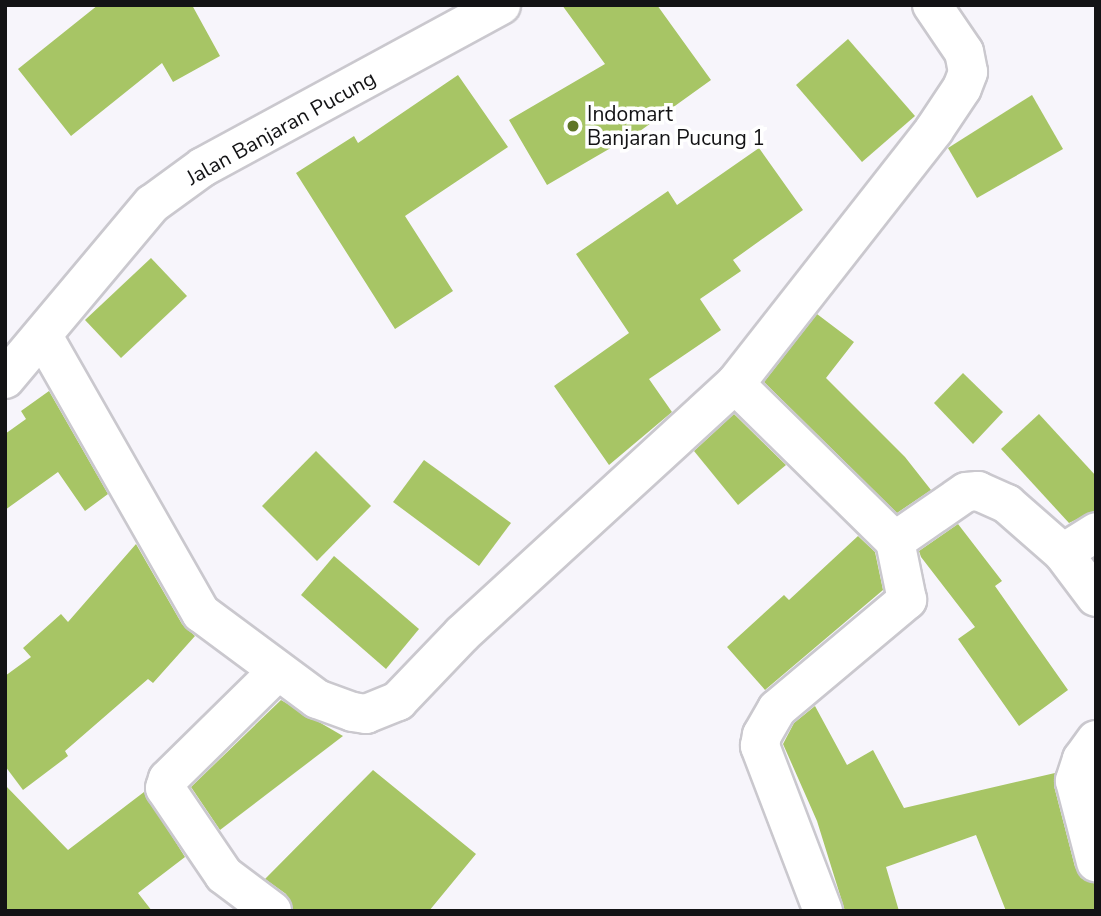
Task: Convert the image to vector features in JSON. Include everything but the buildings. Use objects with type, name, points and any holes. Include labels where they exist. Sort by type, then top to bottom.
[{"type":"street","name":"Jalan Banjaran Pucung","points":[[5,379],[44,338],[162,196],[203,167],[501,5]]},
{"type":"street","points":[[44,338],[201,613],[317,699],[352,712],[366,714],[398,701],[462,634],[735,384],[934,130],[962,88],[968,72],[964,52],[932,5]]},
{"type":"street","points":[[735,384],[895,541],[907,600],[777,709],[762,735],[760,746],[823,911]]},
{"type":"street","points":[[895,541],[965,492],[978,491],[1007,504],[1063,552],[1096,597]]},
{"type":"street","points":[[1063,552],[1096,531]]},
{"type":"street","points":[[272,911],[224,875],[165,788],[168,779],[278,671]]},
{"type":"street","points":[[1096,740],[1075,781],[1096,862]]},
{"type":"place","name":"Indomart Banjaran Pucung 1","points":[[573,126]]}]
